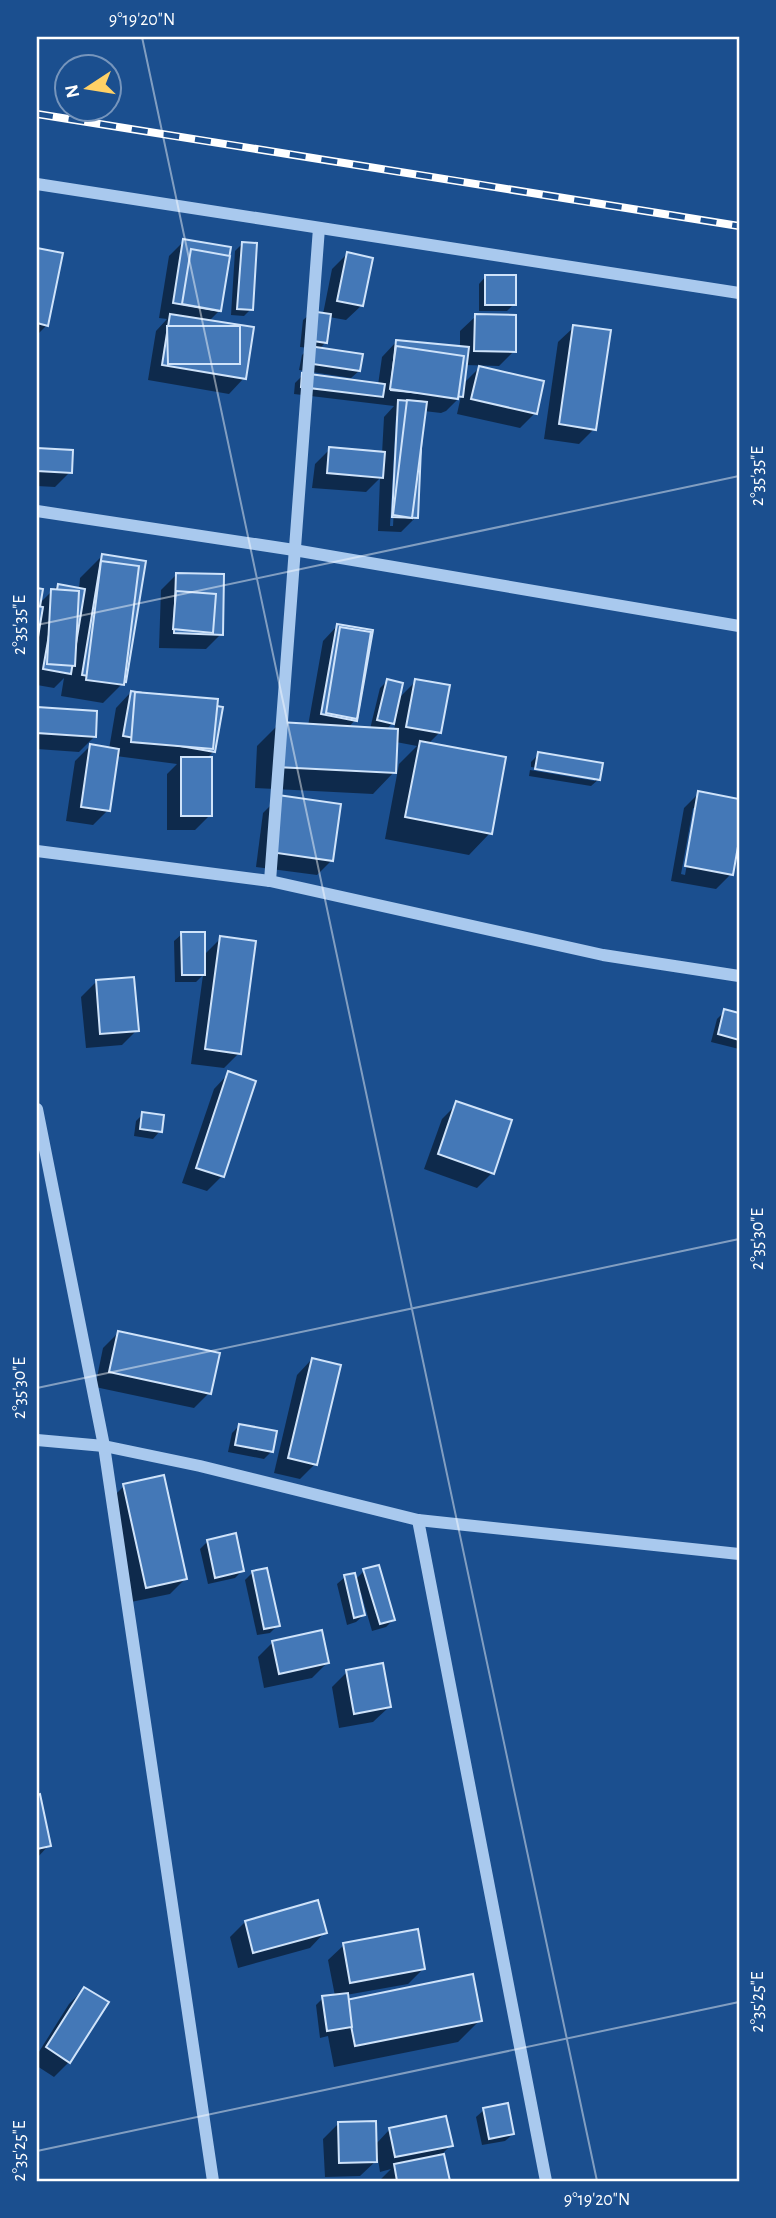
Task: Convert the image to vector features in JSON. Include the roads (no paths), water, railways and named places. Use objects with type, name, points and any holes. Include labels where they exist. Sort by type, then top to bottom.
[{"type":"street","points":[[37,184],[739,293]]},
{"type":"street","points":[[270,881],[319,228]]},
{"type":"street","points":[[37,511],[294,550],[739,626]]},
{"type":"street","points":[[37,851],[270,881],[603,955],[739,976]]},
{"type":"street","points":[[37,1109],[104,1446],[213,2181]]},
{"type":"street","points":[[37,1440],[104,1446],[200,1466],[418,1520],[739,1554]]},
{"type":"street","points":[[418,1520],[546,2181]]},
{"type":"railway","points":[[37,114],[739,226]]}]
